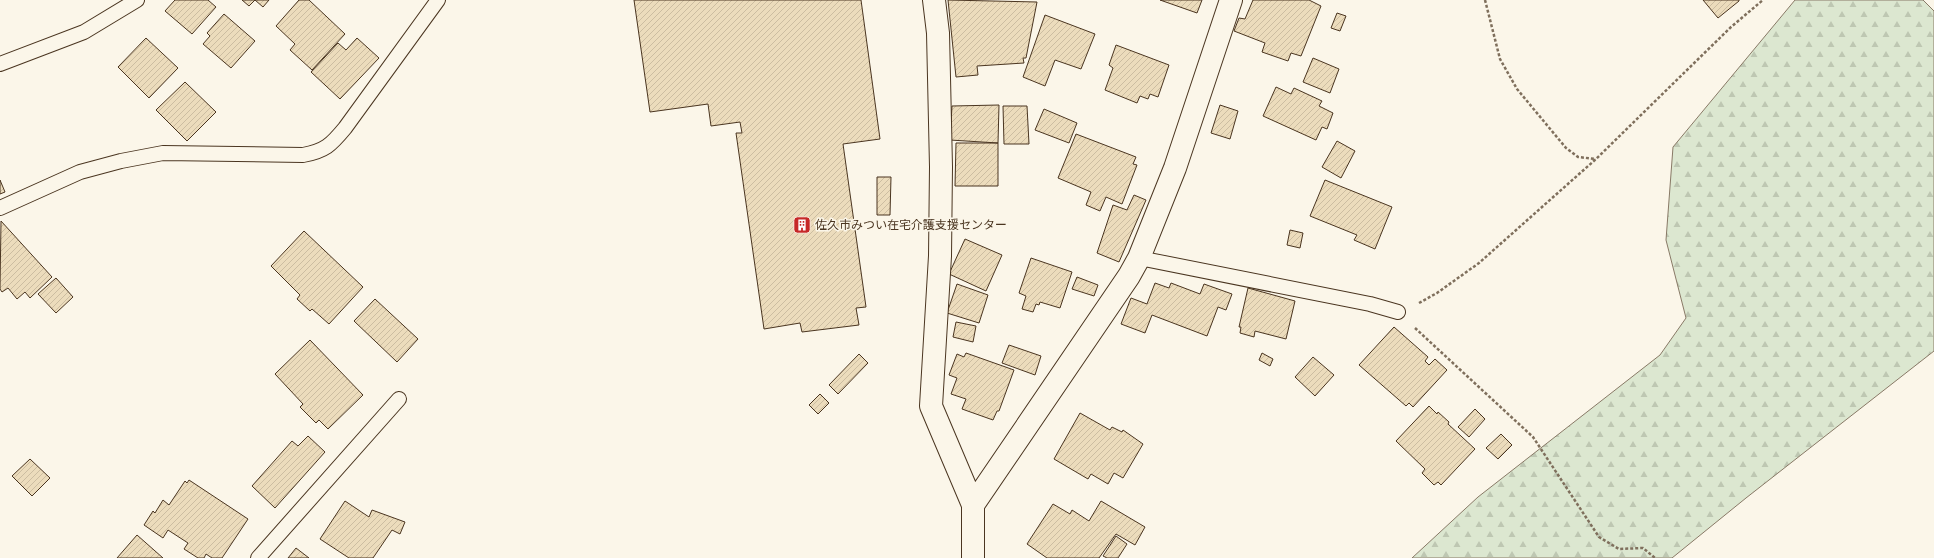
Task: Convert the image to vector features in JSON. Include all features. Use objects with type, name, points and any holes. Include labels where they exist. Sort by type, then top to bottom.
[{"type":"street","points":[[934,0],[938,33],[941,167],[940,248],[930,406],[973,505],[973,558]]},
{"type":"street","points":[[973,505],[1129,276],[1139,258],[1175,168],[1231,0]]},
{"type":"lane","points":[[0,64],[84,32],[137,0]]},
{"type":"lane","points":[[0,208],[80,172],[121,161],[164,153],[303,155],[319,152],[332,144],[438,0]]},
{"type":"lane","points":[[1139,258],[1363,302],[1398,312]]},
{"type":"lane","points":[[258,558],[399,399]]},
{"type":"path","points":[[1485,0],[1500,59],[1517,89],[1566,148],[1578,157],[1596,159]]},
{"type":"path","points":[[1655,558],[1643,548],[1619,549],[1599,537],[1533,437],[1398,312],[1437,294],[1479,263],[1596,159],[1731,27],[1763,0]]},
{"type":"green space","points":[[1795,0],[1923,0],[1934,11],[1934,351],[1746,498],[1672,558],[1412,558],[1478,497],[1660,355],[1686,318],[1666,240],[1673,147]]},
{"type":"building","points":[[175,0],[208,0],[216,7],[192,34],[165,11]]},
{"type":"building","points":[[242,0],[255,0],[249,6]]},
{"type":"building","points":[[255,0],[269,0],[263,7]]},
{"type":"building","points":[[299,0],[309,0],[345,34],[312,70],[290,50],[295,44],[276,26]]},
{"type":"building","name":"佐久市みつい在宅介護支援センター","points":[[634,0],[861,0],[880,139],[843,144],[866,307],[856,308],[859,325],[802,332],[800,323],[764,329],[736,133],[742,133],[740,122],[711,126],[708,104],[650,112]]},
{"type":"building","points":[[948,0],[1037,2],[1026,58],[1023,58],[1024,63],[977,66],[978,75],[956,77]]},
{"type":"building","points":[[1160,0],[1202,0],[1197,13]]},
{"type":"building","points":[[1253,0],[1309,0],[1321,6],[1301,56],[1291,53],[1288,61],[1262,52],[1265,43],[1234,31],[1239,18],[1245,19]]},
{"type":"building","points":[[1703,0],[1739,0],[1739,1],[1718,18]]},
{"type":"building","points":[[1337,13],[1346,16],[1340,31],[1331,28]]},
{"type":"building","points":[[224,14],[255,41],[231,68],[203,44],[210,36],[207,33]]},
{"type":"building","points":[[1045,15],[1095,34],[1081,69],[1055,60],[1045,86],[1023,77]]},
{"type":"building","points":[[146,38],[178,68],[149,98],[118,67]]},
{"type":"building","points":[[357,38],[379,58],[340,99],[311,72],[338,43],[346,50]]},
{"type":"building","points":[[1116,45],[1169,65],[1158,97],[1150,94],[1148,99],[1140,96],[1137,103],[1105,90],[1113,68],[1109,65]]},
{"type":"building","points":[[1313,58],[1339,69],[1330,93],[1303,82]]},
{"type":"building","points":[[185,82],[216,112],[187,141],[156,110]]},
{"type":"building","points":[[1276,87],[1291,94],[1294,88],[1322,101],[1319,106],[1333,113],[1327,129],[1322,127],[1316,140],[1263,116]]},
{"type":"building","points":[[999,105],[998,143],[950,140],[952,106]]},
{"type":"building","points":[[1220,105],[1238,111],[1230,139],[1211,133]]},
{"type":"building","points":[[1003,106],[1027,106],[1029,144],[1004,144]]},
{"type":"building","points":[[1044,109],[1077,123],[1069,143],[1035,130]]},
{"type":"building","points":[[1076,134],[1136,157],[1133,164],[1137,165],[1122,204],[1106,197],[1100,211],[1086,205],[1091,192],[1058,178]]},
{"type":"building","points":[[1337,141],[1355,151],[1341,178],[1322,167]]},
{"type":"building","points":[[956,143],[998,143],[998,186],[955,186]]},
{"type":"building","points":[[877,177],[891,177],[890,215],[877,215]]},
{"type":"building","points":[[0,180],[5,192],[0,194]]},
{"type":"building","points":[[1325,180],[1392,207],[1375,249],[1354,240],[1357,235],[1310,216]]},
{"type":"building","points":[[1134,195],[1146,200],[1119,262],[1097,253],[1113,205],[1127,210]]},
{"type":"building","points":[[1,221],[52,277],[30,298],[25,292],[17,299],[8,288],[2,292],[0,289]]},
{"type":"building","points":[[1290,230],[1303,233],[1300,248],[1287,245]]},
{"type":"building","points":[[304,231],[363,287],[329,324],[312,309],[310,311],[297,299],[300,295],[271,266]]},
{"type":"building","points":[[965,239],[1002,255],[986,291],[949,274]]},
{"type":"building","points":[[1031,258],[1072,272],[1060,308],[1040,302],[1039,305],[1036,304],[1033,312],[1022,309],[1026,296],[1019,293]]},
{"type":"building","points":[[1077,277],[1098,285],[1094,296],[1072,289]]},
{"type":"building","points":[[56,278],[73,297],[56,313],[38,294]]},
{"type":"building","points":[[1155,283],[1169,288],[1171,283],[1200,294],[1204,284],[1232,294],[1226,310],[1218,307],[1207,336],[1152,315],[1145,333],[1121,324],[1131,298],[1147,304]]},
{"type":"building","points":[[957,284],[988,295],[979,323],[947,313]]},
{"type":"building","points":[[1248,288],[1295,301],[1286,339],[1255,331],[1254,337],[1240,333],[1241,327],[1239,327]]},
{"type":"building","points":[[375,299],[418,339],[397,362],[354,321]]},
{"type":"building","points":[[956,322],[976,326],[973,342],[953,337]]},
{"type":"building","points":[[1394,327],[1428,357],[1425,361],[1429,365],[1435,359],[1447,370],[1413,407],[1409,403],[1406,406],[1359,365]]},
{"type":"building","points":[[310,340],[363,395],[328,429],[319,420],[316,423],[300,407],[303,404],[275,374]]},
{"type":"building","points":[[1009,345],[1041,356],[1035,375],[1002,363]]},
{"type":"building","points":[[966,353],[1014,370],[999,411],[997,411],[993,420],[962,409],[966,399],[951,394],[957,378],[949,375],[957,354],[964,357]]},
{"type":"building","points":[[1262,353],[1273,359],[1270,366],[1259,360]]},
{"type":"building","points":[[859,354],[868,363],[838,394],[829,385]]},
{"type":"building","points":[[1313,357],[1334,375],[1315,396],[1295,377]]},
{"type":"building","points":[[820,394],[829,403],[818,414],[809,405]]},
{"type":"building","points":[[1429,406],[1437,414],[1438,412],[1449,422],[1448,424],[1475,449],[1441,485],[1438,482],[1434,485],[1422,473],[1425,469],[1396,441]]},
{"type":"building","points":[[1475,409],[1485,419],[1469,437],[1458,427]]},
{"type":"building","points":[[1080,413],[1110,430],[1112,427],[1122,432],[1123,430],[1143,444],[1123,478],[1114,473],[1108,484],[1091,474],[1088,479],[1054,459]]},
{"type":"building","points":[[1501,434],[1512,445],[1498,459],[1486,448]]},
{"type":"building","points":[[308,436],[325,452],[275,508],[252,486],[292,441],[298,446]]},
{"type":"building","points":[[30,459],[50,478],[32,496],[12,476]]},
{"type":"building","points":[[189,480],[248,519],[222,558],[212,558],[206,554],[204,558],[198,558],[184,549],[188,543],[168,530],[163,538],[144,525],[153,511],[155,513],[163,500],[169,505],[185,481],[187,483]]},
{"type":"building","points":[[345,501],[369,517],[372,510],[405,522],[400,534],[392,530],[373,558],[349,558],[320,539]]},
{"type":"building","points":[[1101,501],[1145,527],[1135,545],[1116,534],[1099,558],[1047,558],[1027,544],[1053,504],[1070,514],[1072,510],[1089,521]]},
{"type":"building","points":[[137,535],[163,558],[117,558]]},
{"type":"building","points":[[1116,536],[1127,544],[1118,558],[1107,558],[1103,556]]},
{"type":"building","points":[[296,548],[309,558],[288,558]]},
{"type":"place","name":"佐久市みつい在宅介護支援センター","points":[[802,225]]}]
